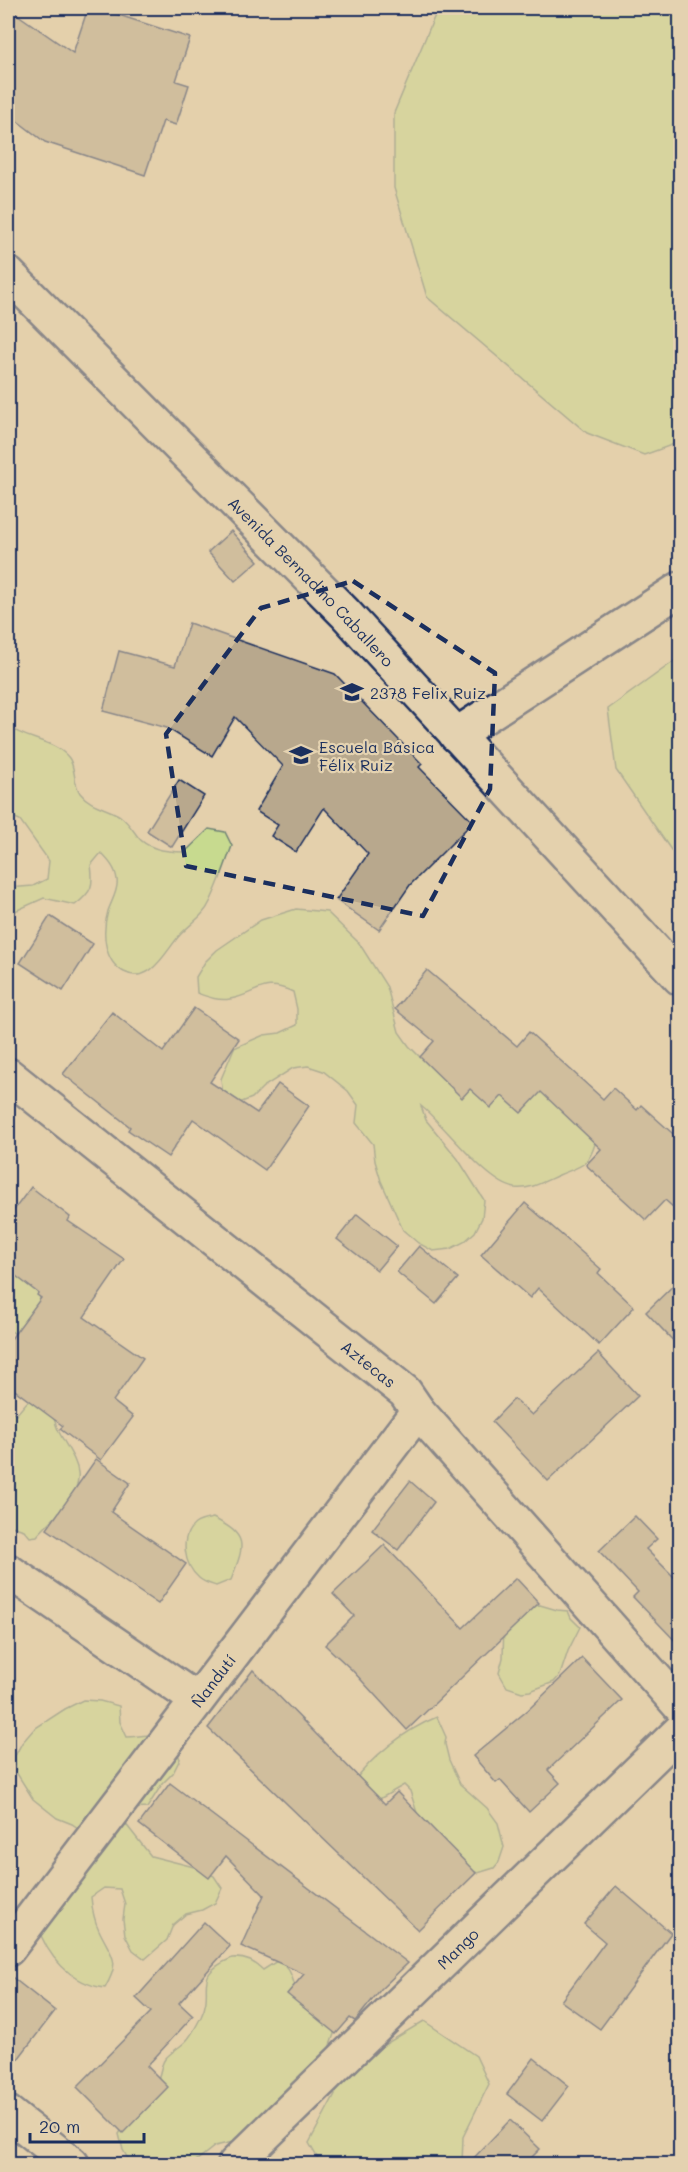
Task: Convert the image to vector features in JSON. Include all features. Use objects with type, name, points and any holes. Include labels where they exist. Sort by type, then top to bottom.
[{"type":"street","name":"Avenida Bernadino Caballero","points":[[8,274],[345,613],[681,978]]},
{"type":"street","points":[[456,735],[681,589]]},
{"type":"street","name":"Aztecas","points":[[8,1075],[405,1392],[418,1411],[681,1706]]},
{"type":"street","name":"Ñandutí","points":[[8,1949],[418,1411]]},
{"type":"street","points":[[8,1571],[196,1700]]},
{"type":"street","name":"Mango","points":[[235,2164],[681,1731]]},
{"type":"street","points":[[8,2113],[72,2164]]},
{"type":"highlighted area","points":[[353,581],[495,673],[490,789],[423,916],[186,866],[166,734],[261,608]]},
{"type":"green space","points":[[438,8],[680,8],[680,442],[644,455],[587,433],[427,297],[394,188],[394,113]]},
{"type":"green space","points":[[680,657],[680,863],[616,770],[608,709]]},
{"type":"green space","points":[[8,726],[63,752],[73,766],[76,785],[84,798],[120,816],[147,845],[166,851],[185,852],[209,829],[225,832],[232,846],[207,907],[150,970],[134,975],[124,972],[117,967],[108,953],[105,936],[106,919],[117,884],[114,869],[101,853],[91,865],[92,883],[88,892],[75,905],[44,898],[15,911],[11,925],[8,975],[8,888],[33,886],[47,879],[49,861],[20,820],[8,815]]},
{"type":"green space","points":[[296,909],[327,912],[359,943],[387,987],[399,1032],[420,1057],[519,1079],[563,1099],[595,1144],[586,1162],[537,1184],[526,1188],[515,1188],[491,1176],[421,1106],[426,1120],[458,1159],[484,1200],[482,1218],[475,1232],[464,1242],[450,1249],[433,1251],[418,1243],[403,1230],[381,1181],[373,1144],[356,1123],[358,1105],[348,1091],[323,1071],[308,1066],[293,1068],[263,1087],[252,1098],[237,1104],[223,1095],[221,1079],[234,1048],[264,1035],[280,1033],[297,1025],[297,1009],[293,992],[282,988],[274,986],[260,988],[239,997],[217,999],[197,993],[196,977],[205,962],[217,950],[261,920]]},
{"type":"green space","points":[[8,1248],[18,1257],[39,1292],[42,1318],[23,1335],[8,1329]]},
{"type":"green space","points":[[36,1398],[50,1405],[58,1429],[74,1460],[78,1476],[73,1494],[63,1509],[37,1536],[30,1537],[24,1530],[8,1525],[8,1407],[16,1415],[27,1402]]},
{"type":"green space","points":[[213,1518],[233,1530],[241,1543],[239,1558],[231,1580],[216,1586],[199,1578],[190,1566],[185,1551],[187,1536],[195,1524]]},
{"type":"green space","points":[[540,1605],[568,1611],[580,1627],[568,1651],[560,1675],[554,1682],[522,1692],[507,1687],[499,1673],[503,1658],[504,1622],[533,1606]]},
{"type":"green space","points":[[83,1700],[100,1701],[119,1706],[120,1722],[127,1737],[154,1735],[171,1742],[180,1759],[173,1773],[162,1784],[147,1808],[131,1809],[121,1818],[151,1856],[198,1868],[214,1876],[222,1888],[215,1903],[202,1910],[186,1914],[173,1925],[167,1940],[145,1959],[133,1950],[125,1935],[123,1919],[125,1904],[120,1889],[104,1888],[91,1897],[96,1922],[111,1952],[114,1964],[105,1988],[82,1981],[62,1966],[47,1947],[37,1924],[85,1833],[57,1818],[33,1799],[16,1772],[15,1756],[34,1729]]},
{"type":"green space","points":[[437,1717],[446,1737],[445,1744],[449,1760],[460,1784],[487,1808],[498,1823],[504,1847],[499,1862],[494,1868],[478,1873],[456,1865],[418,1816],[410,1791],[404,1785],[376,1801],[352,1784],[390,1745],[413,1729]]},
{"type":"green space","points":[[232,1958],[249,1960],[263,1970],[277,1961],[286,1967],[303,2000],[334,2025],[334,2034],[328,2051],[305,2075],[260,2136],[215,2146],[192,2164],[136,2164],[127,2157],[123,2150],[119,2134],[153,2087],[165,2059],[186,2041],[196,2027],[205,2007],[208,1977],[219,1964]]},
{"type":"green space","points":[[424,2021],[476,2056],[489,2084],[463,2137],[462,2164],[321,2164],[309,2143],[341,2083],[364,2057]]},
{"type":"building","points":[[8,8],[73,53],[88,8],[97,8],[190,38],[176,81],[189,85],[176,125],[163,121],[145,175],[45,142],[8,114]]},
{"type":"building","points":[[231,531],[258,561],[235,581],[208,552]]},
{"type":"building","points":[[189,623],[335,674],[422,764],[419,767],[473,822],[410,885],[379,930],[336,900],[368,854],[324,808],[296,852],[271,836],[278,825],[256,811],[283,766],[235,717],[212,756],[167,728],[103,711],[119,651],[175,666]]},
{"type":"building","points":[[179,780],[204,796],[172,847],[147,831]]},
{"type":"building","points":[[50,916],[93,944],[63,991],[20,963]]},
{"type":"building","points":[[427,970],[517,1046],[529,1032],[603,1099],[613,1088],[637,1110],[641,1105],[681,1141],[681,1214],[665,1200],[646,1220],[586,1165],[601,1149],[541,1092],[521,1113],[502,1096],[491,1108],[470,1089],[462,1098],[420,1057],[434,1041],[395,1009]]},
{"type":"building","points":[[194,1008],[239,1039],[210,1082],[257,1113],[278,1084],[309,1106],[265,1170],[193,1119],[168,1157],[128,1130],[130,1127],[63,1074],[112,1012],[163,1052]]},
{"type":"building","points":[[31,1187],[70,1217],[68,1221],[124,1259],[84,1317],[143,1358],[113,1401],[133,1417],[101,1460],[60,1429],[63,1426],[8,1385],[8,1343],[41,1298],[37,1295],[38,1293],[8,1270],[8,1218]]},
{"type":"building","points":[[525,1203],[601,1269],[598,1273],[634,1307],[599,1345],[538,1288],[530,1298],[481,1255]]},
{"type":"building","points":[[357,1214],[397,1246],[377,1270],[337,1239]]},
{"type":"building","points":[[419,1246],[458,1278],[436,1304],[397,1272]]},
{"type":"building","points":[[681,1278],[681,1349],[646,1312]]},
{"type":"building","points":[[598,1353],[638,1396],[548,1481],[492,1422],[514,1399],[532,1415]]},
{"type":"building","points":[[96,1459],[130,1483],[111,1512],[186,1564],[158,1604],[47,1529]]},
{"type":"building","points":[[410,1481],[434,1502],[398,1550],[372,1530]]},
{"type":"building","points":[[635,1516],[657,1539],[646,1549],[681,1584],[681,1647],[633,1597],[638,1592],[599,1551]]},
{"type":"building","points":[[384,1545],[463,1628],[516,1578],[539,1603],[407,1730],[352,1670],[325,1645],[354,1616],[333,1594]]},
{"type":"building","points":[[582,1658],[622,1700],[548,1770],[560,1783],[529,1812],[500,1780],[496,1783],[473,1756],[528,1710]]},
{"type":"building","points":[[253,1670],[385,1804],[397,1792],[476,1873],[418,1930],[208,1728]]},
{"type":"building","points":[[170,1783],[408,1963],[381,1989],[355,2021],[350,2018],[336,2034],[287,1994],[304,1974],[241,1946],[264,1895],[226,1856],[209,1878],[139,1824]]},
{"type":"building","points":[[616,1886],[671,1933],[600,2029],[561,2001],[605,1942],[584,1924]]},
{"type":"building","points":[[204,1922],[230,1946],[179,2003],[193,2016],[147,2066],[168,2087],[123,2133],[77,2087],[151,2012],[136,1998]]},
{"type":"building","points":[[8,1974],[55,2011],[8,2072]]},
{"type":"building","points":[[534,2058],[569,2086],[542,2121],[507,2094]]},
{"type":"building","points":[[510,2120],[540,2149],[525,2164],[468,2164]]},
{"type":"place","name":"2378 Felix Ruiz","points":[[352,692]]},
{"type":"place","name":"Escuela Básica Félix Ruiz","points":[[301,755]]}]
